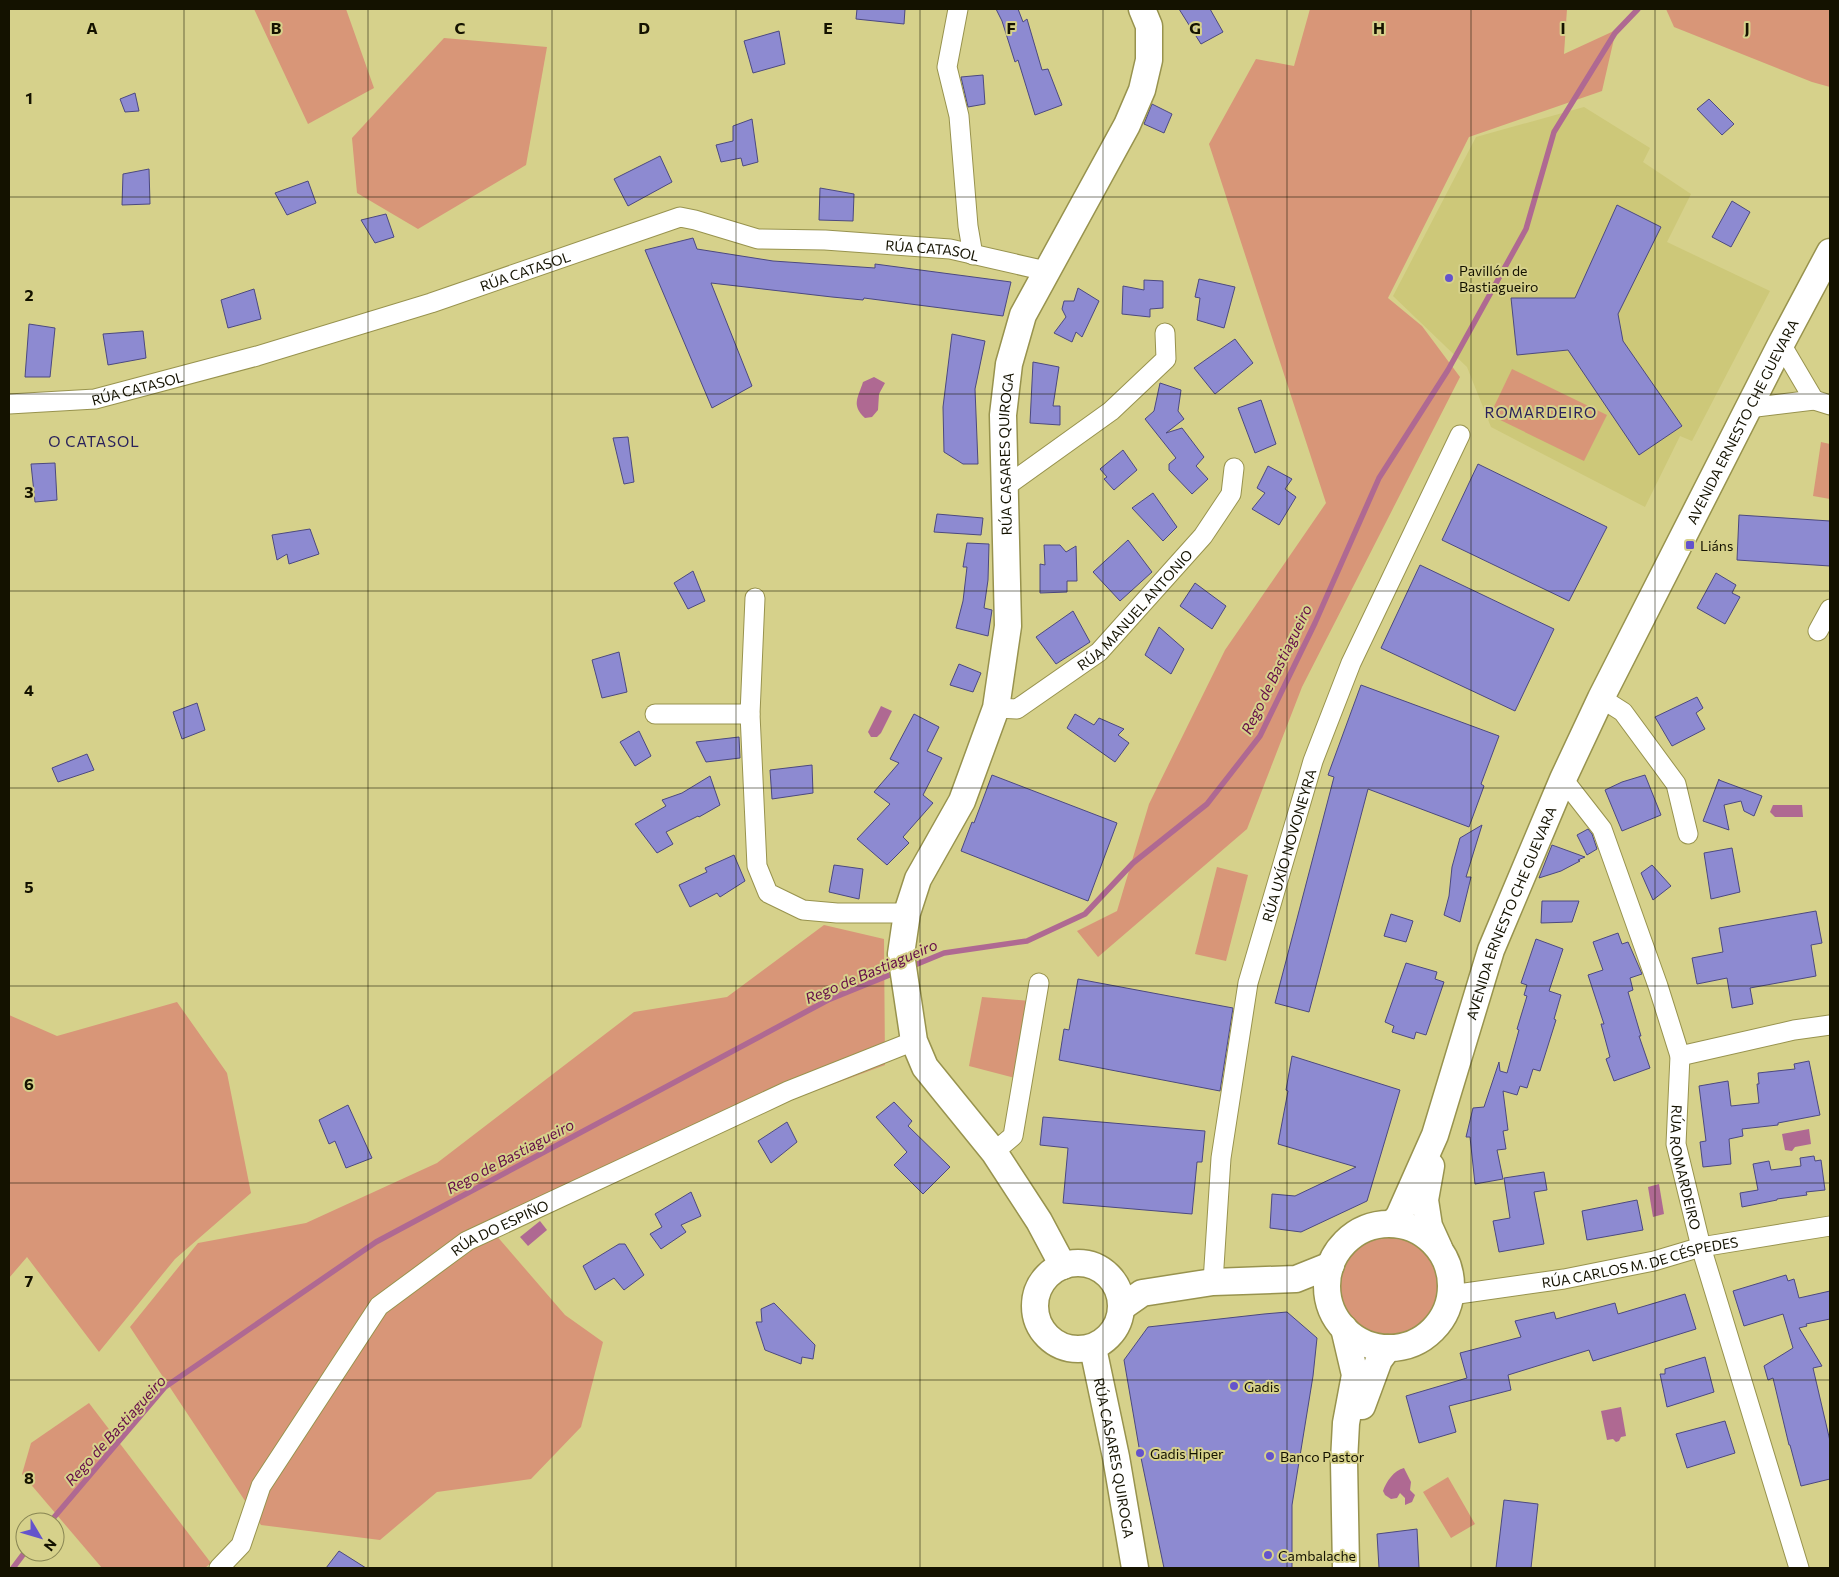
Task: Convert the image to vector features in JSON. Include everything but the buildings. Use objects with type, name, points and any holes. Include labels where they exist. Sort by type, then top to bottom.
[{"type":"street","points":[[958,9],[948,66],[959,116],[968,226],[973,255]]},
{"type":"street","name":"RÚA CASARES QUIROGA","points":[[1063,1266],[1039,1221],[994,1152],[925,1067],[914,1041],[901,954],[907,913],[918,879],[962,801],[996,708],[1008,626],[1004,415],[1009,364],[1023,315],[1119,140],[1142,90],[1149,60],[1149,26],[1142,9]]},
{"type":"street","name":"RÚA CATASOL","points":[[9,404],[95,399],[257,356],[431,303],[680,217],[758,239],[826,240],[950,250],[1046,271]]},
{"type":"street","name":"AVENIDA ERNESTO CHE GUEVARA","points":[[1392,1224],[1399,1216],[1435,1135],[1491,950],[1563,779],[1601,698],[1748,408],[1830,252]]},
{"type":"street","points":[[1004,487],[1110,411],[1166,359],[1165,333]]},
{"type":"street","points":[[1781,344],[1822,403]]},
{"type":"street","points":[[1748,408],[1822,403]]},
{"type":"street","name":"RÚA UXÍO NOVONEYRA","points":[[1213,1282],[1221,1158],[1248,983],[1313,761],[1347,672],[1460,435]]},
{"type":"street","name":"RÚA MANUEL ANTONIO","points":[[996,708],[1017,709],[1099,652],[1203,536],[1231,494],[1234,468]]},
{"type":"street","points":[[755,598],[750,714],[758,866],[768,892],[803,910],[836,913],[907,913]]},
{"type":"street","points":[[1818,631],[1830,609]]},
{"type":"street","points":[[1601,698],[1623,712],[1676,784],[1688,834]]},
{"type":"street","points":[[655,714],[750,714]]},
{"type":"street","name":"RÚA ROMARDEIRO","points":[[1563,779],[1602,829],[1658,986],[1680,1056],[1676,1144],[1701,1247],[1799,1568]]},
{"type":"street","points":[[994,1152],[1013,1136],[1039,983]]},
{"type":"street","points":[[1680,1056],[1794,1030],[1830,1025]]},
{"type":"street","name":"RÚA DO ESPIÑO","points":[[219,1568],[241,1545],[261,1486],[379,1306],[467,1241],[788,1091],[914,1041]]},
{"type":"street","name":"AVENIDA ERNESTO CHE GUEVARA","points":[[1435,1135],[1425,1200],[1429,1226],[1440,1250]]},
{"type":"street","points":[[1392,1224],[1406,1226],[1431,1240],[1440,1250],[1450,1273],[1451,1294],[1443,1316],[1434,1329],[1426,1336],[1402,1347],[1372,1346],[1357,1339],[1344,1328],[1335,1316],[1330,1303],[1327,1284],[1331,1265],[1340,1248],[1355,1234],[1373,1226],[1392,1224]]},
{"type":"street","name":"RÚA CARLOS M. DE CÉSPEDES","points":[[1451,1294],[1564,1279],[1654,1261],[1701,1247],[1830,1226]]},
{"type":"street","points":[[1077,1263],[1092,1265],[1106,1272],[1127,1294],[1120,1320],[1114,1332],[1105,1341],[1093,1348],[1066,1349],[1054,1343],[1044,1334],[1037,1322],[1034,1308],[1036,1295],[1042,1282],[1051,1272],[1063,1266],[1077,1263]]},
{"type":"street","points":[[1127,1294],[1213,1282],[1296,1279],[1331,1265]]},
{"type":"street","points":[[1296,1279],[1330,1303]]},
{"type":"street","points":[[1344,1328],[1355,1375],[1346,1423],[1344,1461],[1346,1568]]},
{"type":"street","name":"RÚA CASARES QUIROGA","points":[[1093,1348],[1116,1457],[1136,1568]]},
{"type":"street","points":[[1344,1461],[1379,1360],[1388,1348]]},
{"type":"shaded area","points":[[254,9],[346,9],[374,88],[308,124]]},
{"type":"shaded area","points":[[1310,9],[1567,9],[1564,54],[1616,30],[1602,91],[1469,137],[1388,298],[1422,326],[1460,377],[1302,687],[1247,829],[1098,957],[1077,931],[1117,911],[1149,804],[1225,650],[1326,503],[1209,144],[1256,59],[1294,66]]},
{"type":"shaded area","points":[[1666,9],[1830,9],[1830,87],[1812,82],[1674,27]]},
{"type":"shaded area","points":[[444,38],[547,47],[526,165],[418,229],[357,193],[352,138]]},
{"type":"shaded area","points":[[1584,107],[1650,148],[1643,162],[1691,194],[1667,242],[1770,291],[1692,441],[1680,436],[1645,507],[1491,427],[1467,367],[1393,296],[1476,137]]},
{"type":"shaded area","points":[[1512,369],[1607,415],[1584,461],[1490,415]]},
{"type":"shaded area","points":[[874,377],[885,383],[879,394],[878,410],[872,417],[865,418],[858,409],[857,401],[863,382]]},
{"type":"shaded area","points":[[1821,442],[1830,444],[1830,499],[1813,496]]},
{"type":"shaded area","points":[[881,706],[892,711],[881,733],[877,737],[871,737],[868,732]]},
{"type":"shaded area","points":[[1773,805],[1802,805],[1803,817],[1775,817],[1770,812]]},
{"type":"shaded area","points":[[1217,867],[1248,875],[1226,961],[1195,954]]},
{"type":"shaded area","points":[[824,925],[884,939],[885,1065],[718,1127],[495,1234],[565,1315],[603,1342],[581,1427],[531,1479],[437,1492],[380,1540],[261,1525],[130,1327],[198,1243],[306,1223],[437,1163],[634,1012],[727,997]]},
{"type":"shaded area","points":[[982,997],[1030,1001],[1015,1078],[969,1066]]},
{"type":"shaded area","points":[[177,1002],[227,1073],[251,1193],[175,1259],[99,1352],[27,1257],[9,1278],[9,1015],[57,1036]]},
{"type":"shaded area","points":[[1809,1129],[1811,1144],[1795,1147],[1792,1151],[1785,1150],[1782,1134]]},
{"type":"shaded area","points":[[1659,1184],[1664,1214],[1653,1217],[1648,1187]]},
{"type":"shaded area","points":[[540,1221],[547,1230],[528,1246],[520,1237]]},
{"type":"shaded area","points":[[1391,1236],[1410,1240],[1427,1251],[1438,1268],[1442,1287],[1438,1306],[1427,1323],[1410,1334],[1391,1338],[1372,1334],[1355,1323],[1344,1306],[1340,1287],[1344,1268],[1355,1251],[1372,1240]]},
{"type":"shaded area","points":[[89,1403],[211,1563],[205,1568],[102,1568],[65,1525],[65,1512],[54,1512],[22,1474],[31,1443]]},
{"type":"shaded area","points":[[1621,1407],[1626,1436],[1621,1437],[1616,1442],[1613,1439],[1607,1440],[1601,1411]]},
{"type":"shaded area","points":[[1404,1468],[1411,1482],[1410,1490],[1415,1495],[1412,1502],[1405,1505],[1405,1498],[1400,1493],[1397,1498],[1391,1499],[1383,1491],[1391,1477],[1397,1471]]},
{"type":"shaded area","points":[[1448,1477],[1475,1524],[1451,1538],[1423,1492]]},
{"type":"waterway","name":"Rego de Bastiagueiro","points":[[910,967],[944,953],[1027,941],[1085,914],[1133,863],[1207,804],[1260,736],[1315,623],[1379,478],[1448,370],[1526,229],[1554,132],[1615,33],[1638,9]]},
{"type":"waterway","name":"Rego de Bastiagueiro","points":[[59,1512],[165,1387],[376,1242],[828,1000],[897,972]]},
{"type":"waterway","name":"Rego de Bastiagueiro","points":[[13,1568],[18,1562]]},
{"type":"place","name":"Pavillón de Bastiagueiro","points":[[1449,278]]},
{"type":"place","name":"Liáns","points":[[1690,545]]},
{"type":"place","name":"Gadis","points":[[1234,1386]]},
{"type":"place","name":"Gadis Hiper","points":[[1140,1453]]},
{"type":"place","name":"Banco Pastor","points":[[1270,1456]]},
{"type":"place","name":"Cambalache","points":[[1268,1555]]},
{"type":"district","name":"ROMARDEIRO","points":[[1541,412]]},
{"type":"district","name":"O CATASOL","points":[[94,441]]}]
